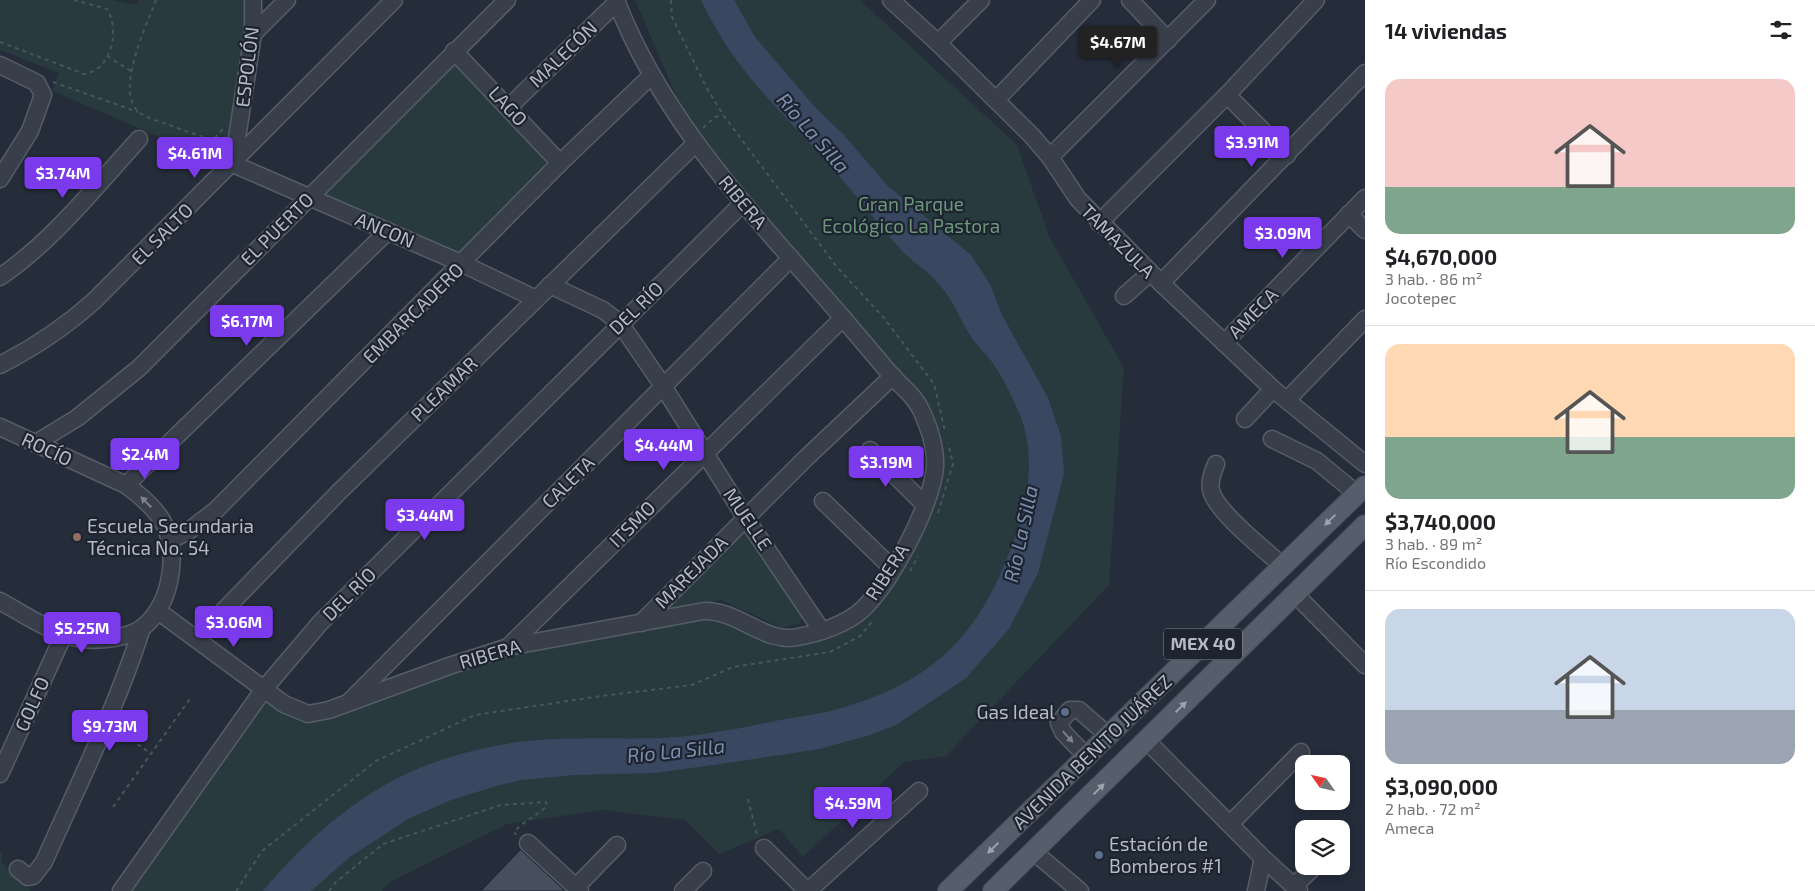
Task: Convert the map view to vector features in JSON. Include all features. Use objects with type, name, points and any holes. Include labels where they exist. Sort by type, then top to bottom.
[{"type":"main road","name":"AVENIDA BENITO JUÁREZ","points":[[948,891],[1361,490]]},
{"type":"main road","name":"AVENIDA BENITO JUÁREZ","points":[[993,891],[1296,595],[1365,525]]},
{"type":"main road","points":[[1041,802],[1064,823]]},
{"type":"street","name":"ESPOLÓN","points":[[233,164],[253,34],[253,0]]},
{"type":"street","points":[[253,34],[288,0]]},
{"type":"street","name":"EL SALTO","points":[[0,365],[32,348],[65,326],[94,301],[233,164],[394,0]]},
{"type":"street","name":"EL PUERTO","points":[[36,443],[77,418],[139,368],[506,0]]},
{"type":"street","name":"TAMAZULA","points":[[891,0],[996,100],[1050,157],[1078,199],[1099,223],[1155,278],[1272,389],[1365,464]]},
{"type":"street","points":[[938,43],[981,0]]},
{"type":"street","points":[[996,100],[1092,0]]},
{"type":"street","points":[[1130,0],[1168,40]]},
{"type":"street","points":[[1050,157],[1207,0]]},
{"type":"street","points":[[1099,223],[1226,95],[1316,0]]},
{"type":"street","name":"RIBERA","points":[[158,611],[264,689],[295,710],[308,714],[345,706],[449,666],[508,647],[714,610],[731,615],[782,638],[798,637],[822,631],[842,623],[859,612],[901,570],[924,504],[935,465],[930,435],[920,407],[743,203],[694,141],[651,76],[630,36],[617,1]]},
{"type":"street","name":"MALECÓN","points":[[509,106],[617,1]]},
{"type":"street","name":"LAGO","points":[[454,51],[509,106],[560,163]]},
{"type":"street","points":[[0,65],[40,86],[43,95],[30,131],[0,179]]},
{"type":"street","points":[[1124,296],[1155,278],[1287,155],[1365,73]]},
{"type":"street","name":"EMBARCADERO","points":[[169,541],[203,522],[216,510],[462,264],[560,163],[651,76]]},
{"type":"street","points":[[1226,95],[1287,155]]},
{"type":"street","points":[[0,277],[26,258],[48,238],[139,139]]},
{"type":"street","name":"PLEAMAR","points":[[196,639],[338,493],[694,141]]},
{"type":"street","name":"ANCON","points":[[233,164],[309,198],[388,230],[536,299]]},
{"type":"street","name":"AMECA","points":[[1224,343],[1365,198]]},
{"type":"street","name":"DEL RÍO","points":[[121,891],[264,689],[320,623],[620,323],[743,203]]},
{"type":"street","points":[[1349,214],[1365,230]]},
{"type":"street","points":[[126,485],[388,230]]},
{"type":"street","name":"CALETA","points":[[345,706],[791,258]]},
{"type":"street","name":"MUELLE","points":[[550,285],[603,310],[620,323],[663,386],[745,518],[822,631]]},
{"type":"street","name":"ITSMO","points":[[508,647],[843,318]]},
{"type":"street","points":[[1287,400],[1365,319]]},
{"type":"street","name":"MAREJADA","points":[[641,623],[745,518],[893,376]]},
{"type":"street","points":[[1245,419],[1272,389]]},
{"type":"street","name":"ROCÍO","points":[[0,427],[126,485],[151,507],[164,525],[169,541],[172,564],[168,584],[158,611]]},
{"type":"street","points":[[1272,440],[1318,461],[1361,490]]},
{"type":"street","points":[[870,450],[924,504]]},
{"type":"street","points":[[1216,464],[1211,480],[1213,498],[1230,518],[1283,566]]},
{"type":"street","points":[[823,500],[901,570]]},
{"type":"street","points":[[1296,595],[1365,665]]},
{"type":"street","points":[[0,601],[64,634],[84,639],[126,635],[142,628],[158,611]]},
{"type":"street","points":[[18,869],[28,877],[33,876],[44,862],[129,667],[142,628]]},
{"type":"street","name":"GOLFO","points":[[0,774],[64,634]]},
{"type":"street","points":[[1087,757],[1063,732],[1060,722],[1061,718],[1070,710],[1079,710],[1109,736]]},
{"type":"street","points":[[1147,741],[1263,858],[1297,889],[1308,875]]},
{"type":"street","points":[[1230,824],[1301,752]]},
{"type":"street","points":[[764,848],[808,891],[919,791]]},
{"type":"street","points":[[528,843],[578,889],[617,845]]},
{"type":"street","points":[[1034,852],[1080,891]]},
{"type":"street","points":[[1256,891],[1263,858]]},
{"type":"street","points":[[683,891],[703,871]]},
{"type":"path","points":[[0,42],[84,74],[100,67],[107,56],[114,32],[112,17],[107,8],[74,0]]},
{"type":"path","points":[[138,112],[131,96],[130,70],[156,0]]},
{"type":"path","points":[[671,0],[672,17],[706,87],[724,116],[836,266],[884,318],[934,384],[953,464],[943,503],[935,521]]},
{"type":"path","points":[[107,56],[130,70]]},
{"type":"path","points":[[40,86],[54,82],[198,136],[214,139],[226,125]]},
{"type":"path","points":[[694,141],[714,117],[724,116]]},
{"type":"path","points":[[901,570],[918,556]]},
{"type":"path","points":[[236,891],[262,851],[376,761],[475,715],[601,696],[692,685],[733,667],[830,652],[860,636],[878,614]]},
{"type":"path","points":[[113,807],[150,752],[192,696]]},
{"type":"path","points":[[106,721],[150,752]]},
{"type":"path","points":[[748,799],[759,842],[764,848]]},
{"type":"path","points":[[329,891],[336,882],[383,844],[501,805],[546,802],[546,806],[538,814],[519,826],[514,832],[519,840],[528,843]]},
{"type":"green space","points":[[0,0],[114,0],[135,5],[139,0],[246,0],[246,72],[222,164],[53,91],[59,73],[0,50]]},
{"type":"green space","name":"Gran Parque Ecológico La Pastora","points":[[635,0],[860,0],[1017,145],[1049,236],[1124,368],[1109,585],[946,756],[904,762],[803,857],[779,829],[719,854],[685,820],[603,810],[507,824],[390,882],[382,891],[121,891],[264,689],[308,714],[449,666],[704,611],[764,631],[837,631],[854,626],[893,569],[924,504],[930,435],[696,143]]},
{"type":"green space","points":[[451,65],[457,66],[549,159],[549,167],[457,255],[321,194]]},
{"type":"green space","points":[[739,529],[747,530],[803,616],[800,623],[782,628],[721,600],[673,610],[669,608],[668,604]]},
{"type":"green space","points":[[0,852],[3,855],[1,862],[31,891],[0,891]]},
{"type":"water","name":"Río La Silla","points":[[701,0],[734,0],[755,37],[815,107],[843,134],[888,186],[971,255],[990,284],[1001,313],[1048,398],[1061,436],[1064,474],[1038,573],[1009,629],[966,678],[896,725],[870,735],[819,749],[734,762],[655,773],[574,775],[521,780],[500,785],[451,800],[408,819],[350,857],[311,891],[263,891],[301,850],[343,813],[390,782],[415,770],[441,760],[483,748],[512,743],[555,739],[692,736],[838,709],[895,688],[941,658],[960,639],[977,617],[992,592],[1018,529],[1027,493],[1029,475],[1027,438],[1022,420],[1010,392],[992,362],[969,334],[944,290],[903,252],[829,164],[753,81],[726,44]]},
{"type":"building","points":[[521,850],[565,891],[481,891]]},
{"type":"place","name":"Escuela Secundaria Técnica No. 54","points":[[77,537]]},
{"type":"place","name":"Gas Ideal","points":[[1065,712]]},
{"type":"place","name":"Estación de Bomberos #1","points":[[1099,855]]}]
